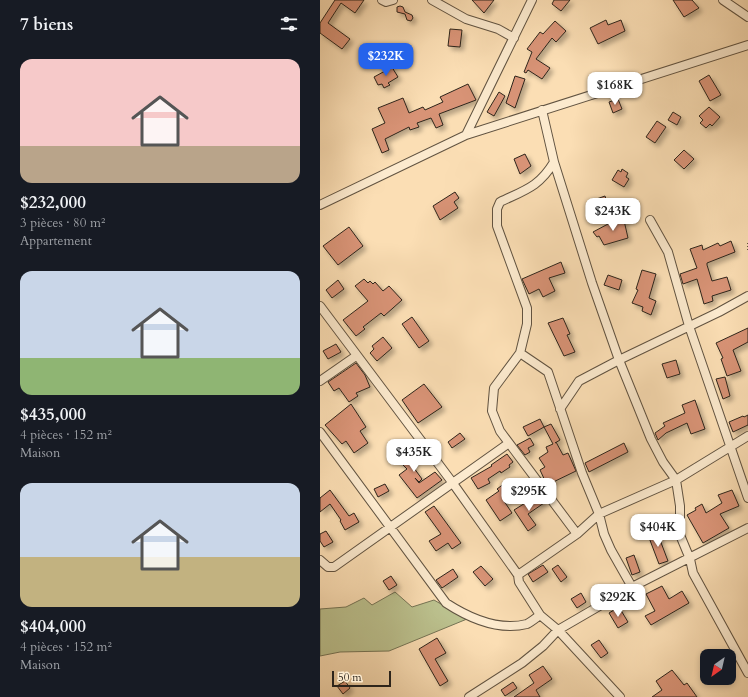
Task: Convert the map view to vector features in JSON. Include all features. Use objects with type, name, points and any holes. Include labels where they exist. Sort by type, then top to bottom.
[{"type":"street","points":[[382,0],[386,2],[393,0]]},
{"type":"street","points":[[432,0],[466,19],[498,29],[514,38]]},
{"type":"street","points":[[466,135],[532,0]]},
{"type":"street","points":[[723,0],[748,17]]},
{"type":"street","points":[[320,204],[466,135],[748,45]]},
{"type":"street","points":[[542,110],[554,162],[592,283],[619,360],[650,439],[663,462],[676,480],[680,506],[680,535],[690,559],[693,573],[748,673]]},
{"type":"street","points":[[554,162],[539,182],[524,192],[500,202],[497,209],[497,226],[527,308],[527,324],[520,353],[494,388],[492,411],[500,431],[577,534]]},
{"type":"street","points":[[650,220],[668,252],[689,326],[748,498]]},
{"type":"street","points":[[560,409],[580,381],[748,296]]},
{"type":"street","points":[[320,306],[356,356],[452,482],[518,576],[519,582],[540,615],[558,630],[620,697]]},
{"type":"street","points":[[520,353],[548,372],[582,473],[599,514],[611,550],[632,587]]},
{"type":"street","points":[[320,381],[356,356]]},
{"type":"street","points":[[320,432],[446,603],[461,613],[478,620],[508,626],[528,623],[540,615]]},
{"type":"street","points":[[518,576],[577,534],[599,514],[676,480],[748,436]]},
{"type":"street","points":[[320,560],[328,567],[334,567],[452,482],[510,443]]},
{"type":"street","points":[[469,697],[522,663],[543,646],[558,630],[632,587],[690,559],[748,528]]},
{"type":"path","points":[[748,243],[748,252]]},
{"type":"green space","points":[[395,592],[412,607],[434,600],[467,619],[389,651],[340,652],[320,656],[320,609],[346,607],[364,598],[372,605]]},
{"type":"building","points":[[335,0],[364,0],[355,13],[341,3],[328,23],[350,39],[342,49],[320,33],[320,23]]},
{"type":"building","points":[[472,0],[494,0],[484,13]]},
{"type":"building","points":[[554,0],[570,0],[561,11],[552,4]]},
{"type":"building","points":[[673,0],[692,0],[699,8],[684,17]]},
{"type":"building","points":[[397,7],[403,7],[405,12],[412,15],[413,18],[411,21],[407,20],[405,14],[397,12]]},
{"type":"building","points":[[606,20],[608,25],[621,20],[625,31],[598,44],[590,28]]},
{"type":"building","points":[[555,21],[566,31],[556,42],[552,38],[536,59],[550,68],[542,79],[528,70],[526,73],[524,72],[532,52],[527,49],[540,32],[543,34]]},
{"type":"building","points":[[450,29],[462,30],[460,47],[448,46]]},
{"type":"building","points":[[390,64],[398,77],[388,83],[390,85],[384,88],[382,84],[378,85],[374,77],[385,71],[383,68]]},
{"type":"building","points":[[709,75],[721,95],[710,101],[699,81]]},
{"type":"building","points":[[515,76],[525,79],[515,108],[506,103]]},
{"type":"building","points":[[468,84],[476,100],[439,114],[443,125],[436,128],[431,118],[417,123],[419,127],[410,130],[409,127],[385,139],[389,150],[382,153],[372,129],[385,123],[378,108],[403,98],[409,113],[423,107],[425,110],[443,102],[440,97]]},
{"type":"building","points":[[499,92],[505,96],[494,116],[487,112]]},
{"type":"building","points":[[618,99],[622,109],[613,113],[609,102]]},
{"type":"building","points":[[709,107],[720,117],[712,126],[710,124],[706,128],[700,123],[703,120],[699,116]]},
{"type":"building","points":[[673,112],[681,117],[677,125],[668,120]]},
{"type":"building","points":[[657,121],[666,127],[655,143],[646,137]]},
{"type":"building","points":[[684,150],[694,159],[684,169],[674,160]]},
{"type":"building","points":[[525,154],[531,166],[520,174],[514,159]]},
{"type":"building","points":[[622,169],[628,173],[626,177],[629,179],[624,187],[612,180],[618,170],[621,172]]},
{"type":"building","points":[[455,192],[459,198],[454,202],[458,208],[440,220],[433,206]]},
{"type":"building","points":[[605,196],[610,211],[593,217],[588,202]]},
{"type":"building","points":[[623,216],[628,238],[604,245],[599,236],[597,237],[593,232]]},
{"type":"building","points":[[349,227],[363,246],[338,265],[323,246]]},
{"type":"building","points":[[731,241],[735,252],[707,263],[707,265],[712,281],[727,277],[731,290],[712,296],[713,301],[704,304],[697,279],[683,284],[680,274],[697,268],[690,249],[702,245],[703,250],[718,243],[720,246]]},
{"type":"building","points":[[561,262],[565,273],[549,278],[555,291],[543,297],[539,289],[529,294],[522,279]]},
{"type":"building","points":[[642,270],[656,274],[649,298],[656,301],[651,315],[642,311],[643,307],[632,303],[638,290],[636,289]]},
{"type":"building","points":[[608,275],[622,280],[619,290],[604,285]]},
{"type":"building","points":[[364,279],[368,283],[370,281],[373,284],[375,282],[383,291],[389,286],[402,300],[384,316],[381,313],[363,327],[365,329],[356,336],[343,320],[368,301],[355,286]]},
{"type":"building","points":[[338,280],[344,289],[332,298],[326,290]]},
{"type":"building","points":[[412,317],[429,341],[419,348],[402,324]]},
{"type":"building","points":[[563,318],[570,334],[567,335],[575,352],[564,356],[548,323]]},
{"type":"building","points":[[748,328],[748,342],[733,350],[741,371],[727,376],[721,359],[723,358],[716,343]]},
{"type":"building","points":[[383,337],[392,348],[377,361],[370,353],[374,349],[372,346]]},
{"type":"building","points":[[336,344],[341,352],[328,359],[323,351]]},
{"type":"building","points":[[676,360],[680,374],[667,378],[662,364]]},
{"type":"building","points":[[356,363],[365,375],[370,387],[356,393],[358,396],[349,402],[339,388],[334,391],[328,382]]},
{"type":"building","points":[[725,377],[730,396],[723,399],[716,379]]},
{"type":"building","points":[[424,384],[442,407],[418,423],[402,400]]},
{"type":"building","points":[[695,400],[705,429],[691,434],[687,423],[666,433],[658,440],[655,433],[665,426],[663,423],[685,413],[682,405]]},
{"type":"building","points":[[351,404],[366,427],[360,431],[368,443],[354,453],[346,441],[342,444],[325,425]]},
{"type":"building","points":[[748,415],[748,425],[733,432],[729,422]]},
{"type":"building","points":[[540,419],[544,427],[528,436],[523,427]]},
{"type":"building","points":[[551,424],[560,440],[556,442],[563,455],[568,453],[576,471],[547,485],[540,470],[545,467],[539,458],[548,452],[546,447],[553,444],[544,427]]},
{"type":"building","points":[[460,433],[465,439],[452,448],[448,442]]},
{"type":"building","points":[[530,438],[534,445],[528,448],[530,452],[525,455],[517,445]]},
{"type":"building","points":[[624,443],[628,452],[589,472],[585,463]]},
{"type":"building","points":[[405,444],[417,457],[411,464],[422,479],[419,482],[415,478],[419,483],[435,472],[442,480],[417,498],[399,475],[407,469],[393,455]]},
{"type":"building","points":[[507,454],[513,462],[509,465],[510,467],[501,473],[500,471],[488,479],[490,483],[478,489],[471,478],[492,466],[491,465]]},
{"type":"building","points":[[509,480],[517,491],[504,501],[512,513],[500,521],[486,500],[499,491],[497,489]]},
{"type":"building","points":[[385,484],[389,491],[378,497],[374,489]]},
{"type":"building","points":[[330,490],[349,516],[354,513],[359,522],[345,530],[340,521],[341,520],[330,504],[320,512],[320,498]]},
{"type":"building","points":[[732,490],[739,506],[720,514],[729,528],[703,543],[687,515],[696,510],[695,508],[702,504],[706,513],[722,503],[718,495]]},
{"type":"building","points":[[538,495],[544,503],[528,514],[536,525],[528,531],[514,510]]},
{"type":"building","points":[[434,506],[461,543],[452,549],[448,543],[436,551],[429,541],[441,534],[425,512]]},
{"type":"building","points":[[326,531],[333,542],[324,547],[320,541],[320,534]]},
{"type":"building","points":[[657,532],[668,561],[659,564],[648,535]]},
{"type":"building","points":[[634,555],[640,572],[632,575],[626,558]]},
{"type":"building","points":[[543,565],[548,572],[533,582],[528,574]]},
{"type":"building","points":[[558,565],[567,577],[561,582],[552,569]]},
{"type":"building","points":[[481,566],[493,579],[485,586],[473,572]]},
{"type":"building","points":[[453,569],[458,577],[442,588],[436,580]]},
{"type":"building","points":[[391,576],[397,585],[389,590],[383,581]]},
{"type":"building","points":[[662,586],[669,599],[682,591],[689,603],[651,625],[645,616],[655,611],[646,594]]},
{"type":"building","points":[[581,593],[586,602],[577,608],[571,599]]},
{"type":"building","points":[[619,607],[628,622],[618,628],[609,613]]},
{"type":"building","points":[[437,638],[446,653],[435,659],[448,681],[440,686],[419,649]]},
{"type":"building","points":[[599,640],[608,653],[601,658],[591,645]]},
{"type":"building","points":[[543,666],[552,679],[536,690],[540,697],[514,697],[534,683],[529,675]]},
{"type":"building","points":[[672,670],[684,685],[687,683],[697,697],[652,697],[662,690],[656,681]]},
{"type":"building","points":[[345,681],[350,688],[343,694],[337,686]]},
{"type":"building","points":[[513,682],[517,688],[505,696],[501,690]]}]
